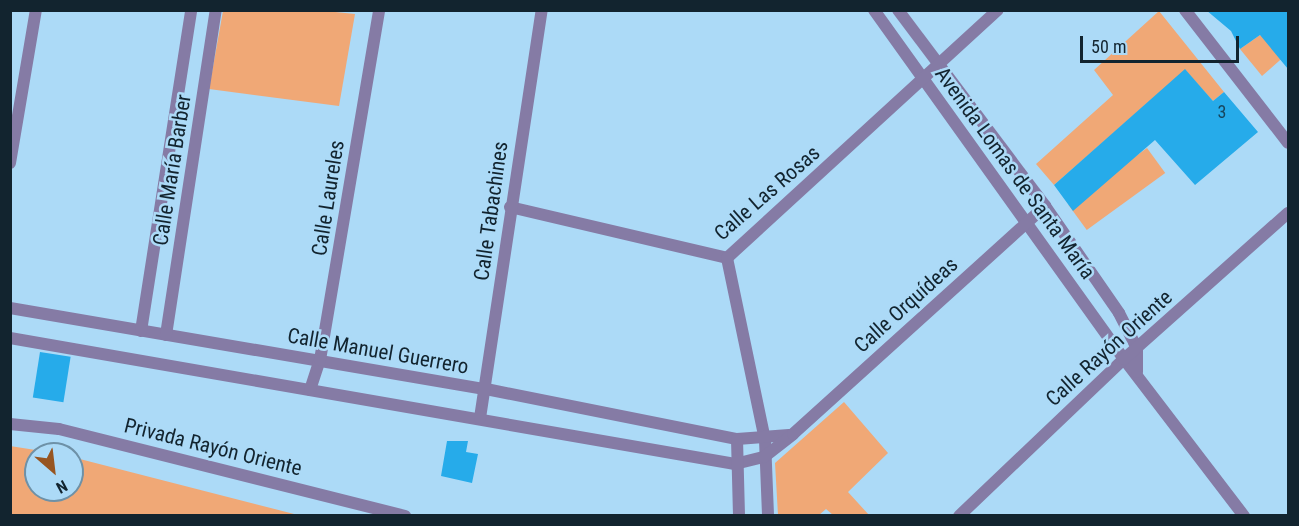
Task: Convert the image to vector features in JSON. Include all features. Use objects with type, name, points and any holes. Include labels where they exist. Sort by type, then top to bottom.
[{"type":"street","points":[[10,163],[36,10]]},
{"type":"street","name":"Calle María Barber","points":[[141,331],[191,10]]},
{"type":"street","name":"Calle María Barber","points":[[166,335],[216,10]]},
{"type":"street","name":"Calle Laureles","points":[[310,390],[320,360],[379,10]]},
{"type":"street","name":"Calle Tabachines","points":[[480,418],[486,389],[510,207],[542,10]]},
{"type":"street","name":"Avenida Lomas de Santa María","points":[[874,10],[1124,359],[1137,372],[1244,516]]},
{"type":"street","name":"Avenida Lomas de Santa María","points":[[898,10],[937,67],[1045,206],[1137,348]]},
{"type":"street","name":"Calle Las Rosas","points":[[510,207],[727,258],[998,10]]},
{"type":"street","points":[[1185,10],[1288,143]]},
{"type":"street","name":"Calle Orquídeas","points":[[764,457],[793,434],[1045,206]]},
{"type":"street","name":"Calle Rayón Oriente","points":[[959,516],[1124,359],[1288,213]]},
{"type":"street","points":[[727,258],[765,440],[768,516]]},
{"type":"street","name":"Calle Manuel Guerrero","points":[[10,308],[486,389],[737,439],[765,440]]},
{"type":"street","points":[[10,338],[735,464],[764,457]]},
{"type":"street","points":[[1137,348],[1137,372]]},
{"type":"street","name":"Privada Rayón Oriente","points":[[10,424],[59,429],[405,516]]},
{"type":"street","points":[[765,440],[793,434]]},
{"type":"street","points":[[737,439],[735,464],[740,516]]},
{"type":"shaded area","points":[[316,10],[355,14],[339,106],[209,89],[223,11]]},
{"type":"shaded area","points":[[1159,11],[1224,92],[1213,101],[1185,70],[1054,185],[1036,164],[1113,95],[1094,70]]},
{"type":"shaded area","points":[[1260,35],[1288,53],[1262,76],[1240,49]]},
{"type":"shaded area","points":[[1147,148],[1165,173],[1087,230],[1069,205]]},
{"type":"shaded area","points":[[844,402],[888,453],[848,492],[869,515],[833,515],[826,509],[819,515],[778,515],[775,463]]},
{"type":"shaded area","points":[[10,446],[24,448],[24,502],[84,502],[84,460],[298,515],[11,515]]},
{"type":"building","points":[[1206,10],[1288,10],[1288,69],[1260,35],[1240,49],[1231,31]]},
{"type":"building","points":[[1185,69],[1213,101],[1224,92],[1258,132],[1195,185],[1155,140],[1073,211],[1054,185]]},
{"type":"building","points":[[40,352],[71,357],[63,402],[33,397]]},
{"type":"building","points":[[447,441],[468,441],[466,452],[478,454],[472,483],[441,476]]}]
